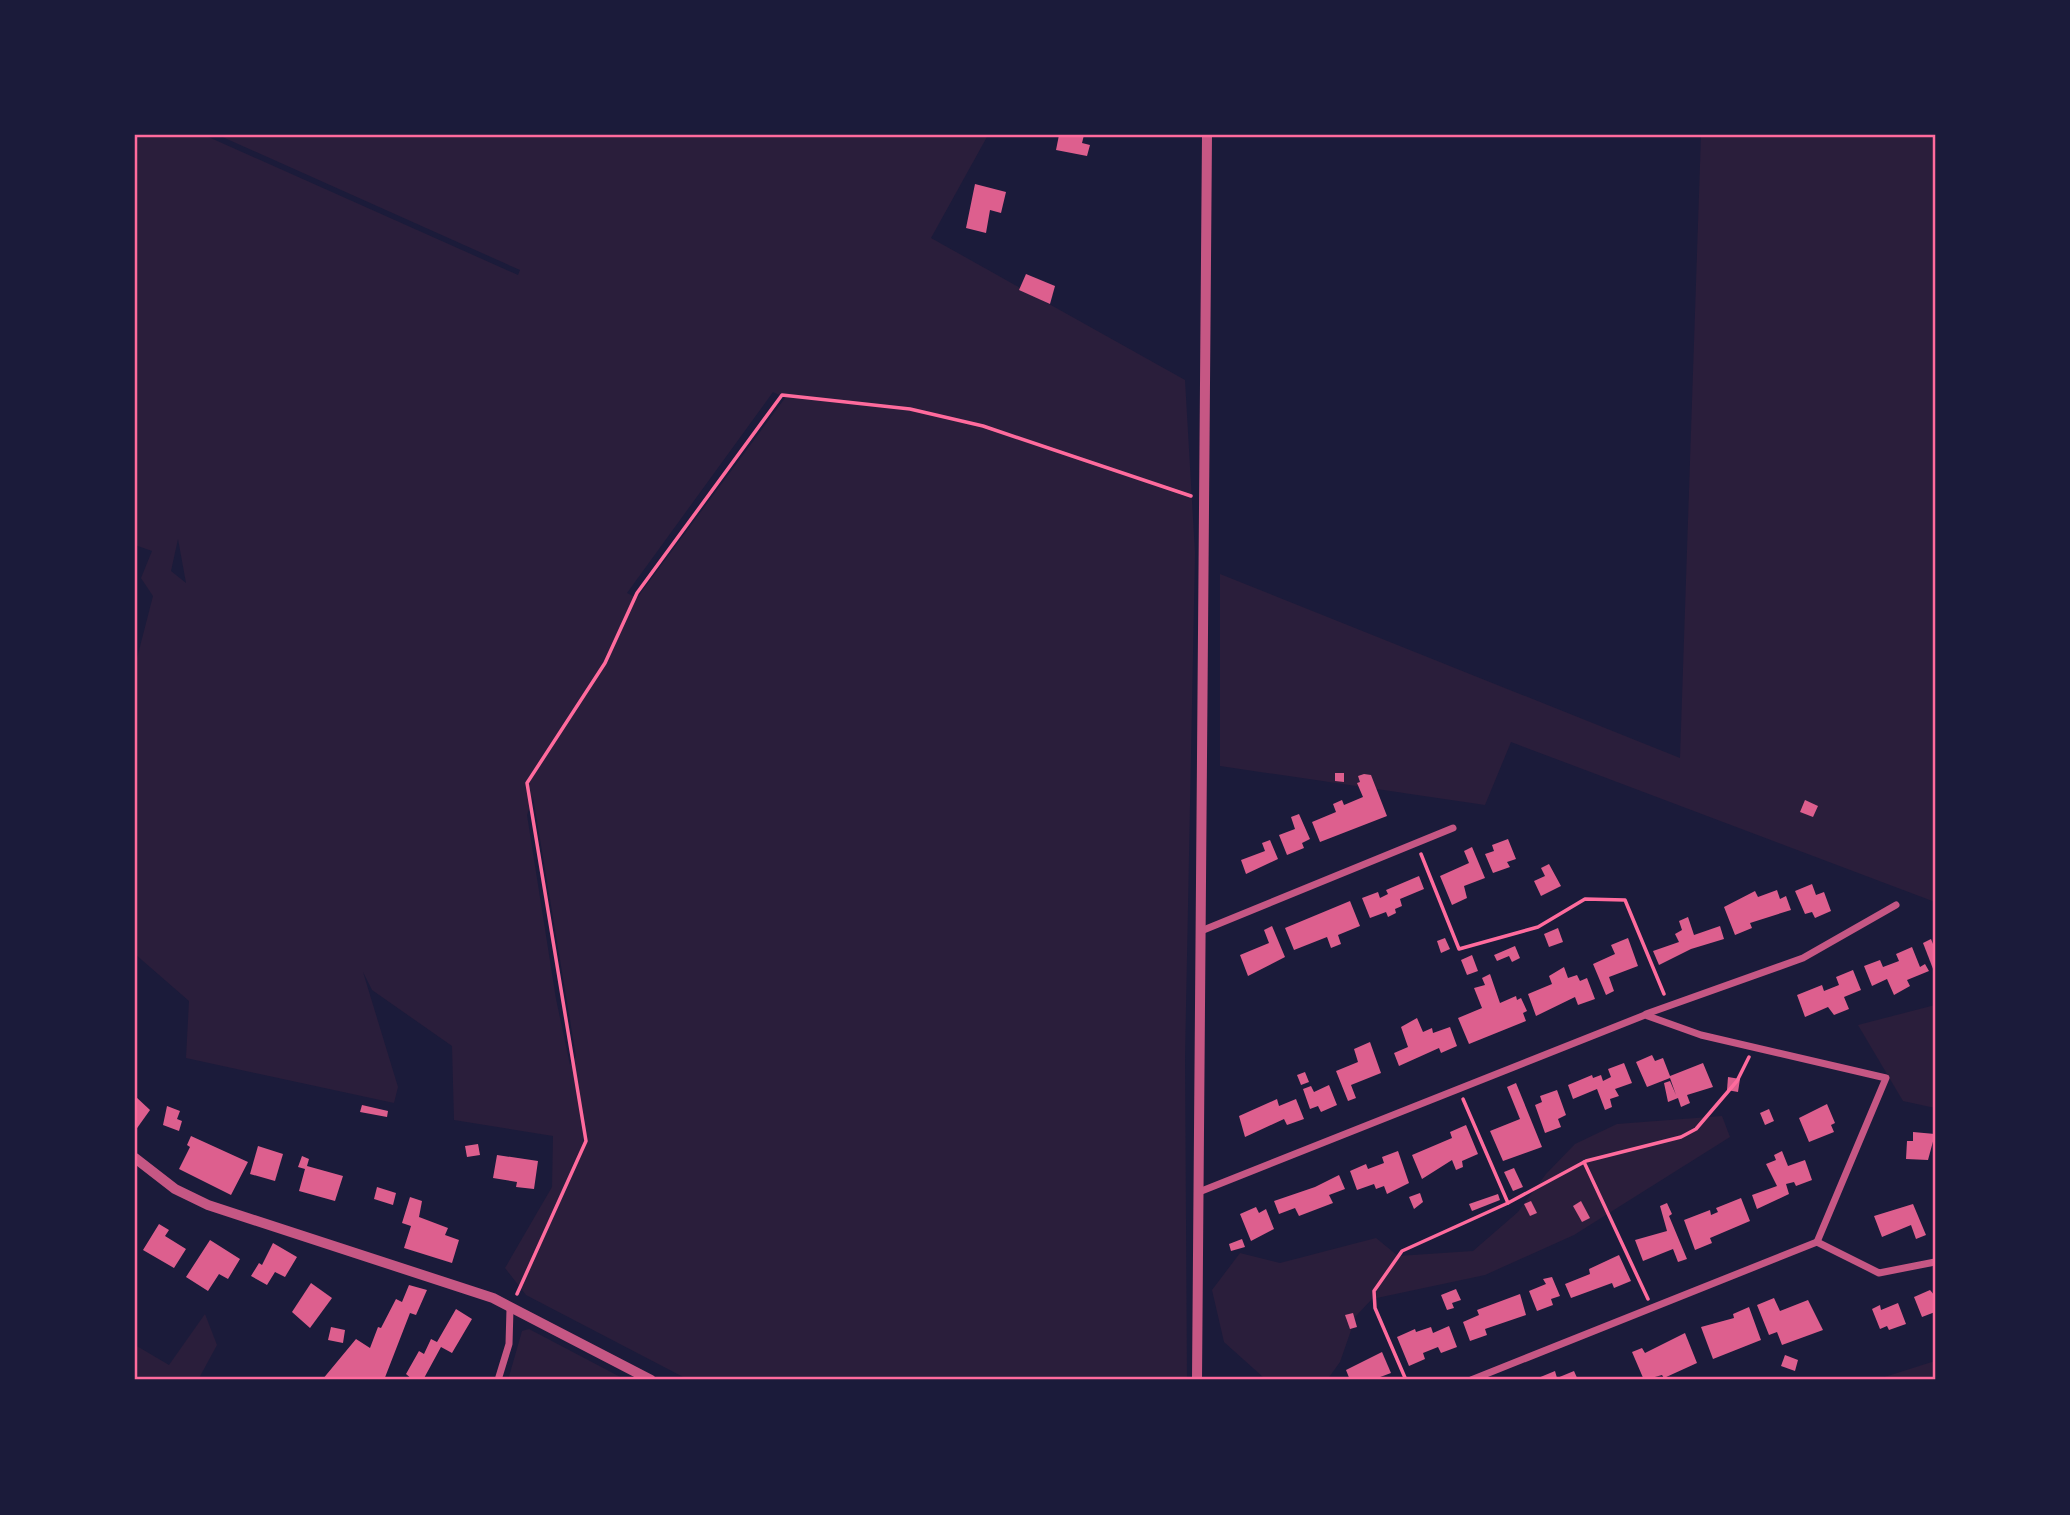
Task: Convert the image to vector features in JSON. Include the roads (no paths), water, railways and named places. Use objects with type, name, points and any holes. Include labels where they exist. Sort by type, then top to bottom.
[{"type":"street","points":[[1196,1380],[1207,135]]},
{"type":"street","points":[[1201,931],[1453,828]]},
{"type":"street","points":[[1199,1192],[1645,1015],[1803,958],[1896,905]]},
{"type":"street","points":[[1471,1380],[1817,1242],[1886,1078],[1701,1035],[1645,1015]]},
{"type":"street","points":[[135,1158],[176,1189],[208,1205],[493,1297],[510,1309],[651,1380]]},
{"type":"street","points":[[1817,1242],[1879,1273],[1935,1262]]},
{"type":"street","points":[[498,1380],[509,1343],[510,1309]]}]
